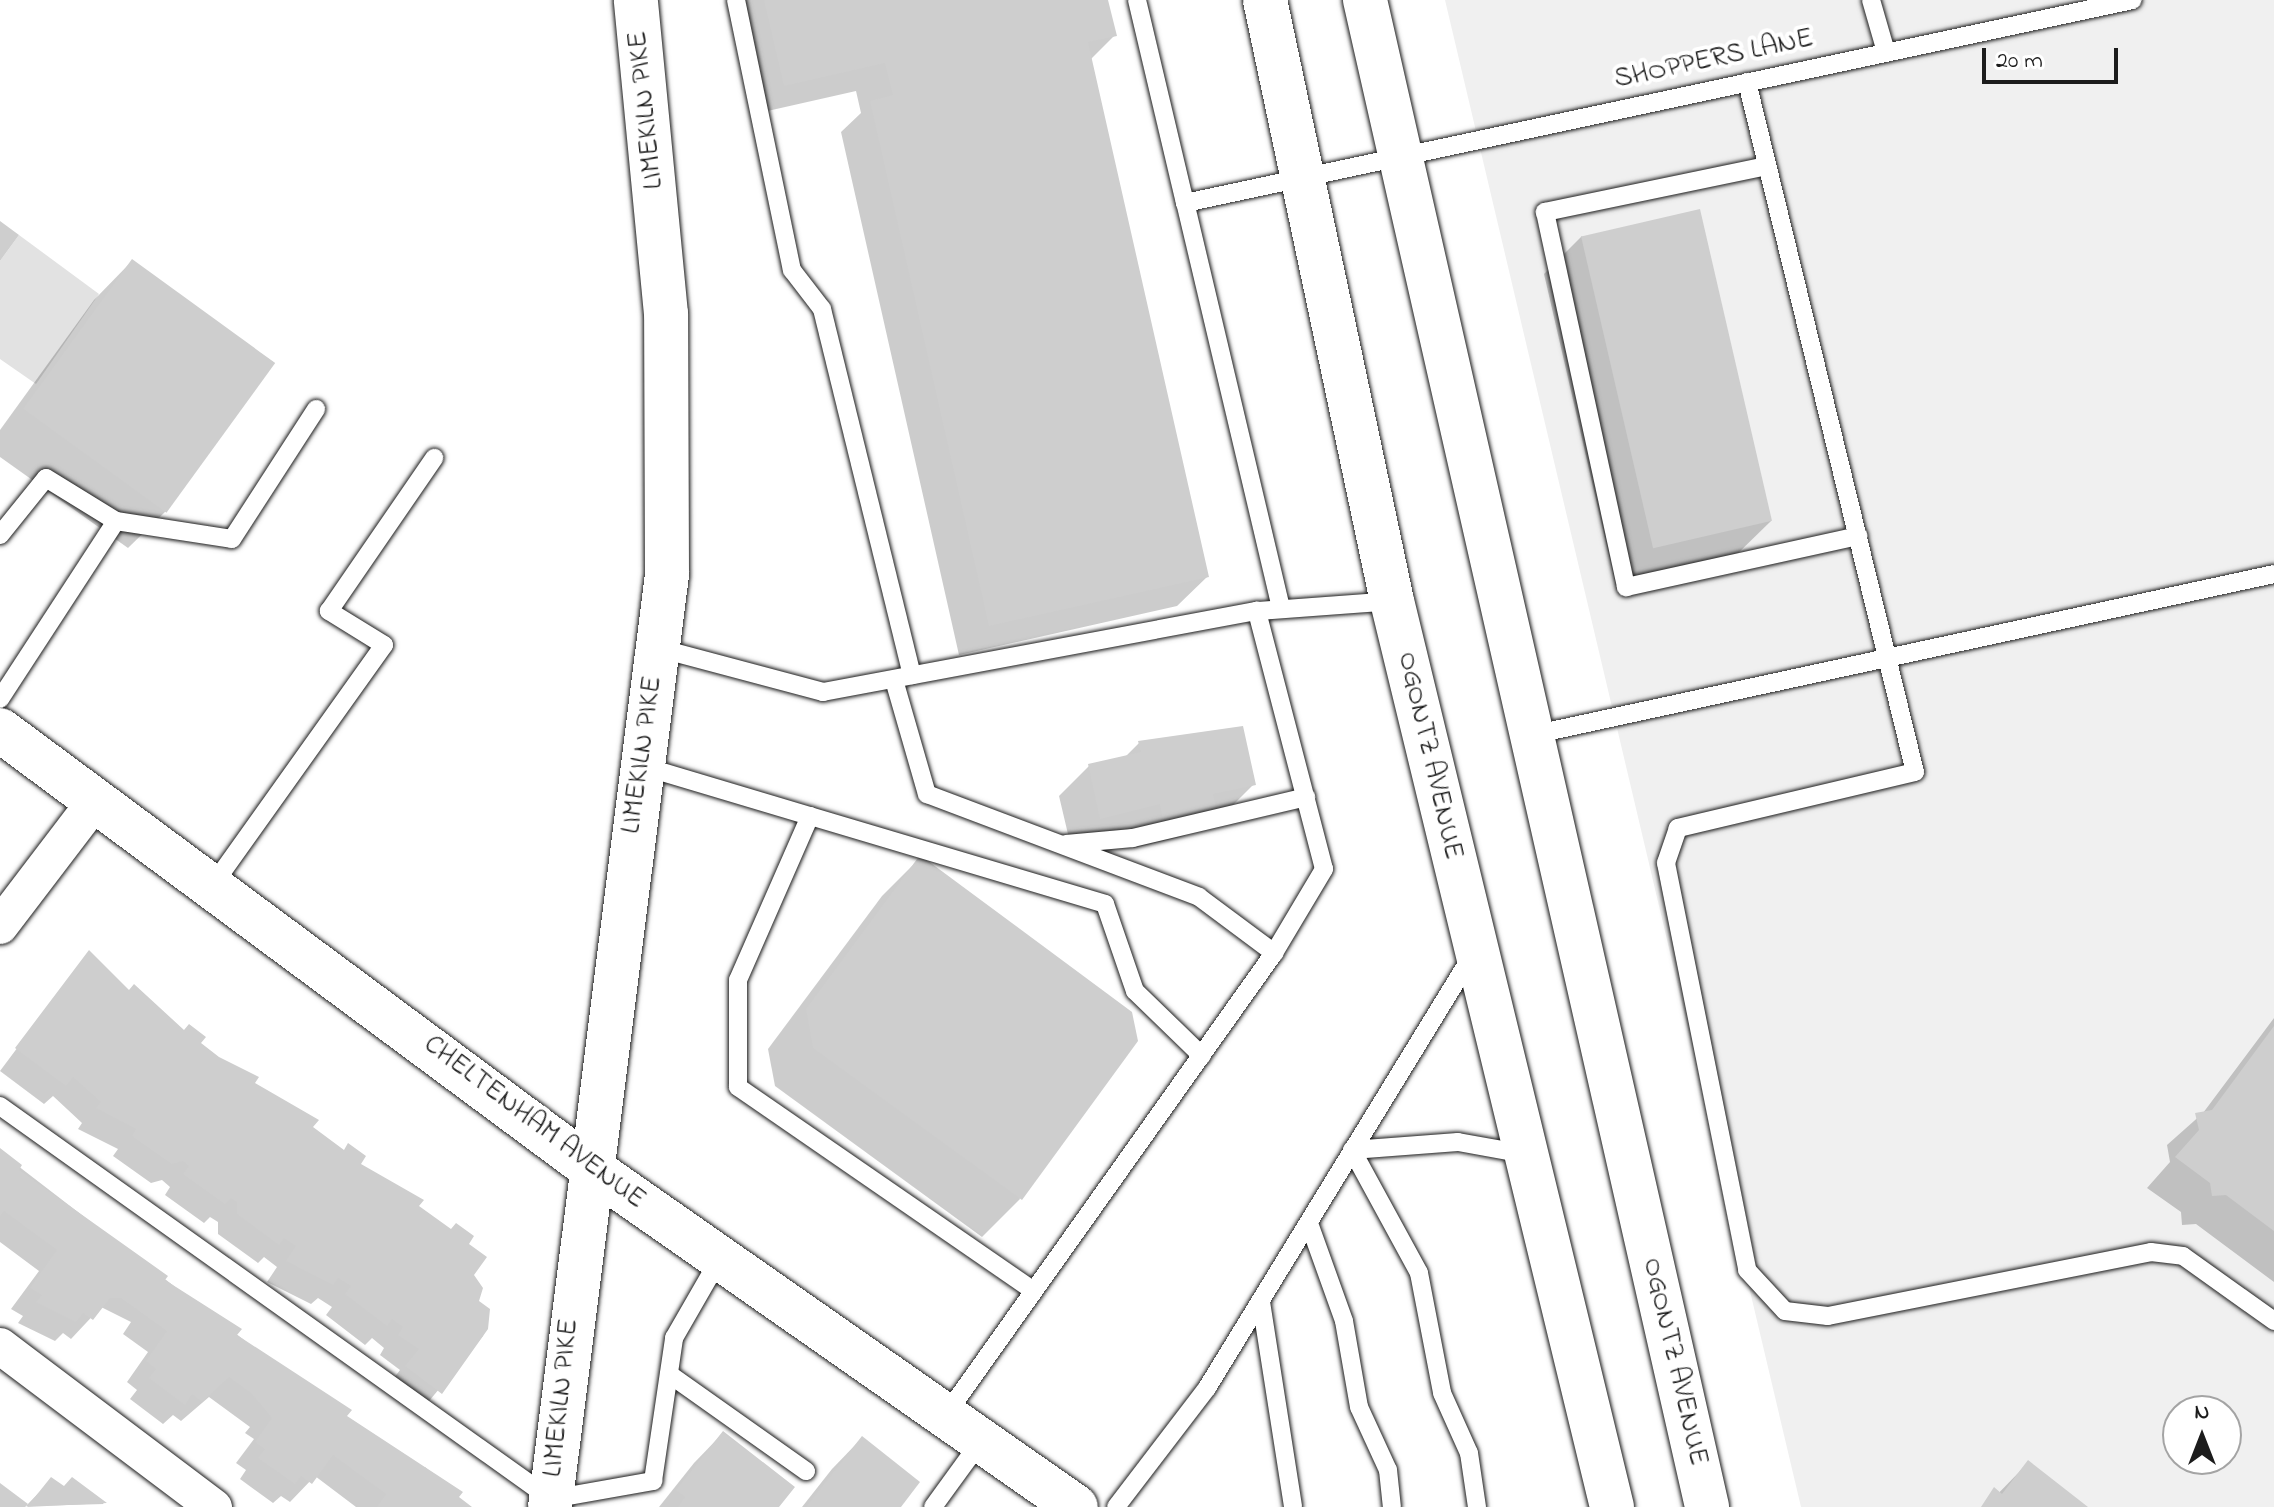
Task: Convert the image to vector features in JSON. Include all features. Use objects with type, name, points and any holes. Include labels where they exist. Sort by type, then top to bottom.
[{"type":"main road","name":"LIMEKILN PIKE","points":[[550,1503],[588,1166],[658,648],[671,461],[667,329],[636,0]]},
{"type":"main road","name":"OGONTZ AVENUE","points":[[1265,0],[1305,173],[1392,601],[1612,1507]]},
{"type":"main road","name":"OGONTZ AVENUE","points":[[1365,0],[1707,1507]]},
{"type":"main road","name":"CHELTENHAM AVENUE","points":[[0,730],[215,882],[588,1166],[1076,1507]]},
{"type":"street","points":[[0,926],[96,800]]},
{"type":"street","points":[[0,1346],[214,1507]]},
{"type":"lane","points":[[736,0],[792,270],[822,309],[927,794],[1199,897],[1274,953]]},
{"type":"lane","points":[[1137,0],[1281,608]]},
{"type":"lane","points":[[1871,0],[1886,52]]},
{"type":"lane","name":"SHOPPERS LANE","points":[[1185,203],[1305,173],[2133,0]]},
{"type":"lane","points":[[1747,82],[1915,772],[1678,828],[1666,863],[1747,1270],[1785,1311],[1828,1316],[2151,1252],[2183,1256],[2274,1321]]},
{"type":"lane","points":[[1767,166],[1545,212],[1626,587],[1858,536]]},
{"type":"lane","points":[[0,535],[46,478],[116,521],[232,539],[316,409]]},
{"type":"lane","points":[[215,882],[384,645],[329,611],[434,458]]},
{"type":"lane","points":[[0,699],[116,521]]},
{"type":"lane","points":[[1532,735],[2274,574]]},
{"type":"lane","points":[[658,648],[823,692],[1257,611],[1392,601]]},
{"type":"lane","points":[[945,1416],[1274,953],[1324,869],[1257,611]]},
{"type":"lane","points":[[642,766],[1105,904],[1135,991],[1202,1056]]},
{"type":"lane","points":[[1063,844],[1133,838],[1306,797]]},
{"type":"lane","points":[[810,816],[738,980],[738,1087],[1034,1291]]},
{"type":"lane","points":[[1116,1507],[1261,1302],[1475,952]]},
{"type":"lane","points":[[0,1106],[550,1503],[653,1481],[674,1338],[720,1258]]},
{"type":"lane","points":[[1352,1150],[1458,1142],[1524,1154]]},
{"type":"lane","points":[[1352,1150],[1419,1273],[1442,1393],[1469,1453],[1477,1507]]},
{"type":"lane","points":[[1310,1226],[1344,1321],[1359,1407],[1388,1470],[1392,1507]]},
{"type":"lane","points":[[1261,1302],[1293,1507]]},
{"type":"lane","points":[[669,1374],[806,1471]]},
{"type":"lane","points":[[933,1507],[981,1441]]},
{"type":"shaded area","points":[[1445,0],[2274,0],[2274,1507],[1801,1507]]},
{"type":"shaded area","points":[[19,235],[99,294],[36,384],[0,359],[0,261]]},
{"type":"building","points":[[764,0],[1108,0],[1117,36],[1088,42],[1209,577],[989,626],[870,101],[893,95],[885,63],[784,86]]},
{"type":"building","points":[[1700,209],[1772,521],[1653,548],[1581,236]]},
{"type":"building","points":[[0,221],[19,235],[0,261]]},
{"type":"building","points":[[132,259],[275,363],[166,513],[23,409]]},
{"type":"building","points":[[1243,726],[1256,785],[1213,794],[1216,807],[1163,819],[1160,804],[1100,819],[1088,764],[1141,752],[1138,741]]},
{"type":"building","points":[[920,855],[1132,1012],[1138,1041],[1022,1200],[813,1048],[806,1009]]},
{"type":"building","points":[[89,950],[129,990],[134,984],[184,1030],[189,1024],[206,1037],[201,1043],[219,1057],[259,1077],[255,1083],[319,1120],[313,1127],[344,1150],[348,1143],[366,1156],[361,1164],[424,1200],[419,1206],[451,1229],[456,1223],[474,1236],[469,1244],[487,1257],[474,1275],[483,1288],[479,1301],[490,1309],[488,1329],[442,1394],[405,1366],[419,1349],[398,1335],[403,1327],[392,1319],[387,1326],[345,1294],[351,1286],[338,1278],[333,1285],[286,1261],[296,1246],[284,1238],[279,1245],[237,1214],[237,1202],[231,1198],[225,1204],[183,1174],[189,1166],[183,1161],[172,1164],[132,1136],[136,1129],[96,1108],[101,1102],[73,1077],[66,1086],[15,1048]]},
{"type":"building","points":[[2274,1026],[2274,1231],[2226,1195],[2212,1196],[2210,1183],[2175,1157],[2199,1130],[2195,1113],[2212,1110]]},
{"type":"building","points":[[0,1148],[22,1165],[19,1170],[168,1276],[165,1280],[242,1329],[237,1335],[352,1410],[347,1416],[463,1492],[459,1497],[472,1507],[377,1507],[386,1494],[333,1455],[312,1484],[301,1476],[295,1484],[258,1458],[265,1449],[255,1442],[272,1418],[251,1393],[229,1377],[202,1402],[192,1394],[185,1405],[149,1378],[156,1369],[146,1361],[167,1331],[121,1298],[110,1298],[93,1320],[83,1313],[76,1322],[36,1302],[42,1295],[30,1288],[57,1250],[4,1211],[0,1216]]},
{"type":"building","points":[[723,1431],[795,1487],[779,1507],[678,1507],[685,1497],[676,1490]]},
{"type":"building","points":[[862,1436],[920,1482],[901,1507],[806,1507]]},
{"type":"building","points":[[2028,1460],[2088,1507],[1981,1507],[1994,1487],[2002,1494]]},
{"type":"building","points":[[51,1477],[64,1486],[72,1477],[107,1503],[27,1507]]},
{"type":"building","points":[[0,1483],[28,1504],[25,1507],[0,1507]]}]
